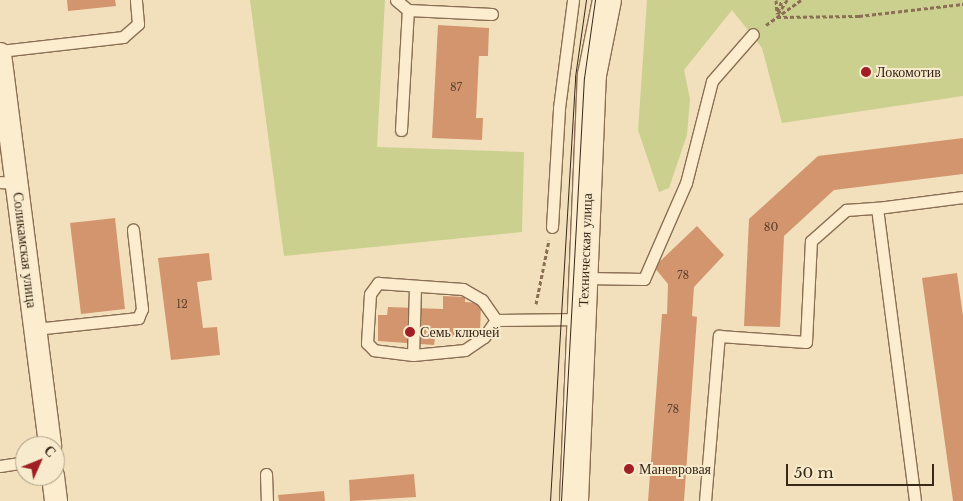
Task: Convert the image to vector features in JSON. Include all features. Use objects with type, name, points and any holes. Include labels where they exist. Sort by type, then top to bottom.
[{"type":"main road","name":"Техническая улица","points":[[574,501],[592,75],[607,0]]},
{"type":"street","name":"Соликамская улица","points":[[0,52],[8,183],[35,329],[49,436]]},
{"type":"street","points":[[54,486],[56,501]]},
{"type":"lane","points":[[0,52],[123,37],[138,24],[136,0]]},
{"type":"lane","points":[[396,0],[408,10],[492,14]]},
{"type":"lane","points":[[552,227],[559,108],[573,0]]},
{"type":"lane","points":[[401,130],[408,10]]},
{"type":"lane","points":[[584,278],[644,280],[686,182],[712,81],[753,34]]},
{"type":"lane","points":[[705,501],[719,336],[806,342],[811,241],[846,210],[963,197]]},
{"type":"lane","points":[[877,208],[915,501]]},
{"type":"lane","points":[[35,329],[138,318],[142,309],[133,230]]},
{"type":"lane","points":[[378,283],[463,289],[482,300],[496,320],[484,337],[465,350],[413,355],[374,350],[367,343],[370,294],[378,283]]},
{"type":"lane","points":[[413,355],[415,286]]},
{"type":"lane","points":[[496,320],[582,319]]},
{"type":"lane","points":[[0,466],[15,464]]},
{"type":"lane","points":[[266,474],[267,501]]},
{"type":"path","points":[[776,0],[777,17]]},
{"type":"path","points":[[777,17],[782,0]]},
{"type":"path","points":[[777,17],[787,0]]},
{"type":"path","points":[[753,34],[800,0]]},
{"type":"path","points":[[777,17],[859,16],[963,4]]},
{"type":"path","points":[[535,321],[536,288],[552,227]]},
{"type":"green space","points":[[250,0],[385,0],[377,147],[524,152],[522,232],[284,256]]},
{"type":"green space","name":"Локомотив","points":[[647,0],[963,0],[963,96],[782,123],[762,48],[732,10],[684,70],[690,99],[687,135],[669,188],[659,192],[638,130]]},
{"type":"building","points":[[67,0],[115,0],[116,6],[68,11]]},
{"type":"building","points":[[438,25],[489,28],[488,56],[479,56],[476,118],[483,118],[482,140],[432,138]]},
{"type":"building","points":[[963,138],[963,174],[834,190],[784,236],[780,327],[744,326],[749,219],[818,156]]},
{"type":"building","points":[[115,218],[125,309],[81,314],[70,223]]},
{"type":"building","points":[[697,226],[724,255],[694,287],[692,316],[697,317],[684,501],[648,501],[662,314],[667,314],[668,284],[654,267]]},
{"type":"building","points":[[209,253],[212,280],[197,282],[203,328],[217,327],[220,355],[171,360],[158,258]]},
{"type":"building","points":[[957,273],[963,316],[963,501],[953,501],[922,278]]},
{"type":"building","points":[[443,296],[465,297],[465,302],[481,303],[480,334],[435,338],[434,345],[378,341],[378,315],[387,315],[388,307],[443,309]]},
{"type":"building","points":[[414,474],[416,497],[350,501],[349,480]]},
{"type":"building","points":[[324,491],[325,501],[279,501],[278,495]]},
{"type":"tram line","points":[[550,501],[575,77],[586,0]]},
{"type":"tram line","points":[[561,501],[584,78],[595,0]]},
{"type":"place","name":"Локомотив","points":[[866,72]]},
{"type":"place","name":"Семь ключей","points":[[410,332]]},
{"type":"place","name":"Маневровая","points":[[629,469]]}]
